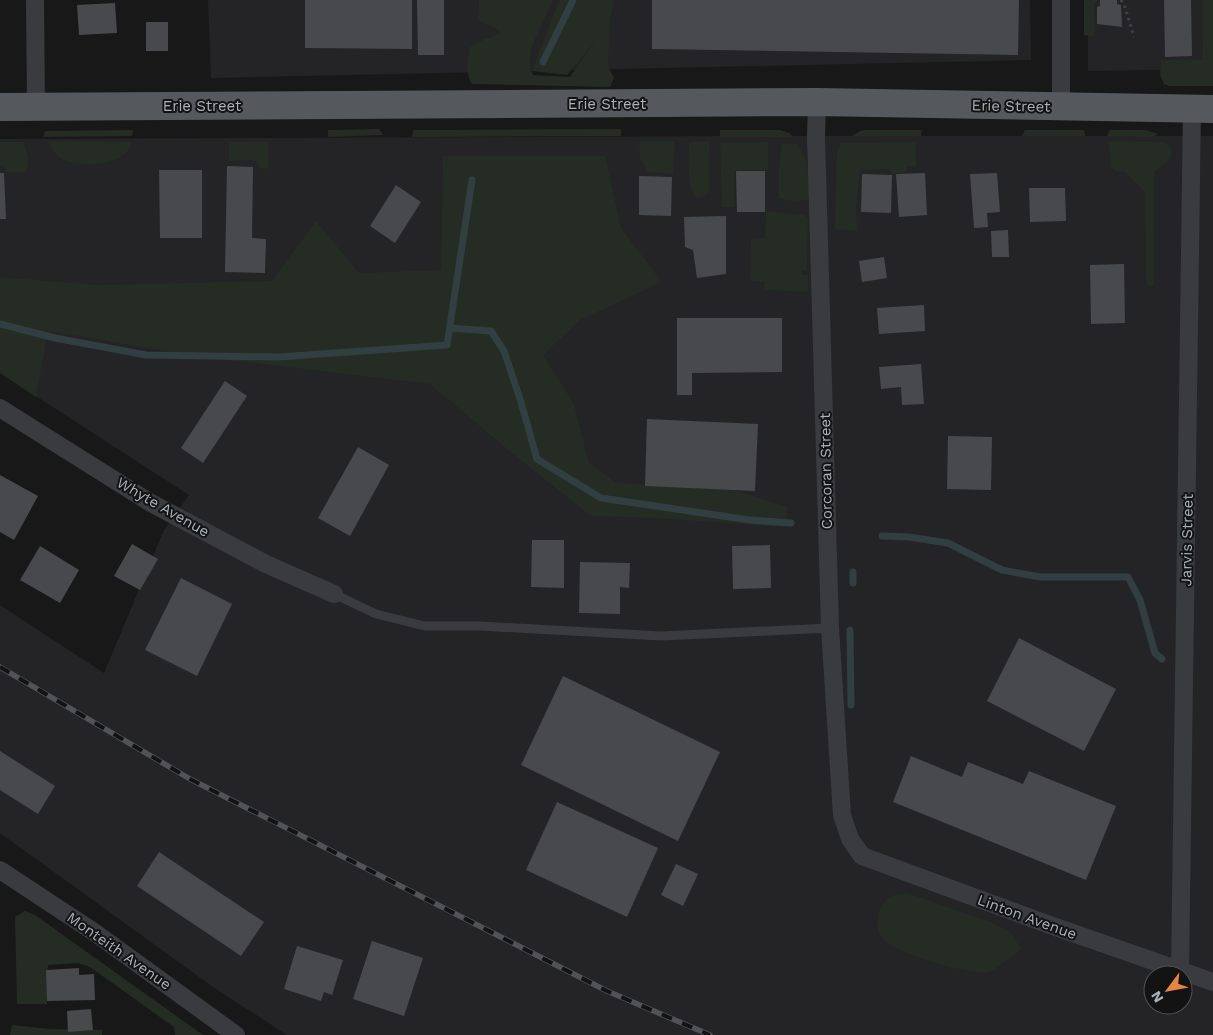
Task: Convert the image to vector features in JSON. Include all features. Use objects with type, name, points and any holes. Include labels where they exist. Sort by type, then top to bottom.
[{"type":"main road","name":"Erie Street","points":[[0,107],[818,102],[1202,109]]},
{"type":"street","points":[[35,0],[36,106]]},
{"type":"street","points":[[1061,0],[1061,107]]},
{"type":"street","name":"Corcoran Street","points":[[818,102],[816,137],[830,628],[842,815],[850,839]]},
{"type":"street","name":"Jarvis Street","points":[[1180,965],[1202,109]]},
{"type":"street","name":"Whyte Avenue","points":[[0,408],[151,502],[266,564],[334,594]]},
{"type":"street","name":"Linton Avenue","points":[[850,839],[862,856],[1050,926],[1163,965]]},
{"type":"street","name":"Monteith Avenue","points":[[0,870],[94,932],[236,1035]]},
{"type":"street","name":"Linton Avenue","points":[[1193,975],[1213,982]]},
{"type":"lane","points":[[334,594],[376,614],[424,626],[479,626],[661,636],[830,628]]},
{"type":"path","points":[[1120,0],[1125,7],[1134,37]]},
{"type":"shaded area","points":[[208,0],[1030,0],[1031,60],[211,78]]},
{"type":"shaded area","points":[[479,0],[553,0],[532,47],[530,66],[533,75],[570,77],[595,41],[567,75],[532,71],[559,0],[614,0],[610,21],[608,66],[614,78],[610,87],[472,84],[467,61],[470,47],[500,34],[499,30],[478,20]]},
{"type":"shaded area","points":[[1084,0],[1097,0],[1094,3],[1095,37],[1084,35]]},
{"type":"shaded area","points":[[1088,0],[1213,0],[1213,69],[1088,71]]},
{"type":"shaded area","points":[[1202,0],[1213,0],[1213,86],[1169,86],[1164,84],[1160,75],[1161,60],[1203,60]]},
{"type":"shaded area","points":[[379,129],[383,135],[328,137],[328,130]]},
{"type":"shaded area","points":[[621,129],[621,136],[412,137],[413,130]]},
{"type":"shaded area","points":[[133,130],[132,136],[43,137],[45,131]]},
{"type":"shaded area","points":[[720,130],[780,130],[794,137],[720,137]]},
{"type":"shaded area","points":[[866,130],[922,130],[921,136],[852,136]]},
{"type":"shaded area","points":[[1025,130],[1084,130],[1085,136],[1022,136]]},
{"type":"shaded area","points":[[1110,130],[1146,130],[1158,134],[1153,137],[1107,136]]},
{"type":"shaded area","points":[[1213,136],[1213,1035],[287,1035],[213,987],[0,833],[0,605],[104,673],[164,530],[189,495],[0,373],[0,139]]},
{"type":"shaded area","points":[[48,141],[131,142],[128,150],[113,161],[80,164],[70,162],[56,154]]},
{"type":"shaded area","points":[[675,141],[673,174],[647,172],[640,158],[639,142]]},
{"type":"shaded area","points":[[709,141],[710,191],[705,196],[696,198],[689,180],[689,142]]},
{"type":"shaded area","points":[[1108,141],[1160,142],[1168,144],[1172,151],[1170,159],[1154,172],[1154,286],[1148,286],[1146,279],[1145,192],[1125,172],[1116,171],[1111,167]]},
{"type":"shaded area","points":[[0,142],[23,142],[28,157],[27,172],[6,172],[3,166],[0,166]]},
{"type":"shaded area","points":[[229,142],[268,142],[268,169],[259,168],[256,160],[229,161]]},
{"type":"shaded area","points":[[768,142],[768,170],[734,170],[734,207],[722,207],[720,143]]},
{"type":"shaded area","points":[[915,142],[916,167],[907,166],[905,172],[891,174],[891,169],[860,170],[856,208],[857,231],[835,229],[837,150],[842,143]]},
{"type":"shaded area","points":[[782,143],[797,144],[804,156],[808,170],[809,199],[795,202],[779,198],[779,170]]},
{"type":"shaded area","points":[[443,156],[605,156],[621,228],[662,282],[580,320],[543,355],[574,404],[589,463],[616,483],[730,489],[788,507],[785,527],[655,518],[591,516],[513,454],[430,384],[195,356],[48,331],[36,397],[0,373],[0,277],[98,285],[272,281],[316,221],[359,273],[441,270]]},
{"type":"shaded area","points":[[766,211],[804,215],[808,218],[807,270],[801,270],[801,275],[808,275],[808,290],[805,292],[765,290],[764,282],[750,281],[751,240],[765,238]]},
{"type":"shaded area","points":[[907,893],[991,922],[1012,933],[1021,950],[989,972],[951,967],[901,951],[883,939],[877,923],[881,907],[888,898]]},
{"type":"shaded area","points":[[25,911],[35,915],[203,1035],[175,1035],[174,1027],[90,967],[78,963],[48,965],[47,1004],[17,1004],[15,917]]},
{"type":"shaded area","points":[[12,1025],[50,1029],[102,1030],[102,1035],[10,1035]]},
{"type":"building","points":[[305,0],[412,0],[412,49],[305,48]]},
{"type":"building","points":[[417,0],[444,0],[444,55],[418,55]]},
{"type":"building","points":[[652,0],[1019,0],[1018,55],[652,49]]},
{"type":"building","points":[[1100,0],[1117,0],[1117,4],[1121,5],[1122,27],[1097,24],[1097,7],[1100,6]]},
{"type":"building","points":[[1164,0],[1191,0],[1192,56],[1165,57]]},
{"type":"building","points":[[115,3],[117,33],[79,35],[77,5]]},
{"type":"building","points":[[146,22],[168,22],[168,51],[146,51]]},
{"type":"building","points":[[227,166],[253,167],[252,238],[266,239],[265,273],[225,272]]},
{"type":"building","points":[[159,170],[202,170],[202,238],[160,238]]},
{"type":"building","points":[[736,171],[765,171],[765,212],[737,212]]},
{"type":"building","points":[[0,173],[4,173],[6,219],[0,219]]},
{"type":"building","points":[[925,173],[927,215],[899,217],[896,174]]},
{"type":"building","points":[[997,173],[1000,212],[987,213],[988,227],[974,228],[970,174]]},
{"type":"building","points":[[862,174],[892,175],[891,213],[861,212]]},
{"type":"building","points":[[639,176],[672,177],[671,216],[639,215]]},
{"type":"building","points":[[396,185],[421,202],[395,243],[370,226]]},
{"type":"building","points":[[1029,188],[1065,188],[1066,221],[1030,222]]},
{"type":"building","points":[[726,216],[726,274],[697,278],[693,250],[685,247],[684,217]]},
{"type":"building","points":[[1008,230],[1009,257],[992,257],[991,231]]},
{"type":"building","points":[[884,257],[887,278],[862,282],[859,261]]},
{"type":"building","points":[[1124,264],[1125,323],[1091,324],[1090,265]]},
{"type":"building","points":[[924,305],[925,331],[879,334],[877,308]]},
{"type":"building","points":[[677,318],[782,318],[782,372],[692,373],[692,395],[677,395]]},
{"type":"building","points":[[921,364],[924,404],[902,405],[901,387],[881,389],[879,367]]},
{"type":"building","points":[[225,381],[247,396],[203,463],[181,448]]},
{"type":"building","points":[[647,419],[758,424],[755,491],[645,486]]},
{"type":"building","points":[[948,436],[992,437],[991,490],[947,489]]},
{"type":"building","points":[[358,447],[389,465],[350,536],[318,518]]},
{"type":"building","points":[[0,475],[38,496],[14,540],[0,532]]},
{"type":"building","points":[[532,540],[564,540],[564,588],[531,587]]},
{"type":"building","points":[[132,544],[158,559],[140,590],[114,576]]},
{"type":"building","points":[[770,545],[771,588],[733,589],[732,546]]},
{"type":"building","points":[[40,546],[79,570],[60,603],[20,580]]},
{"type":"building","points":[[580,562],[630,563],[629,588],[620,587],[620,614],[579,613]]},
{"type":"building","points":[[181,578],[232,604],[197,676],[145,650]]},
{"type":"building","points":[[1019,638],[1116,689],[1084,751],[987,701]]},
{"type":"building","points":[[563,676],[720,752],[678,841],[521,765]]},
{"type":"building","points":[[0,751],[55,786],[38,814],[0,790]]},
{"type":"building","points":[[911,756],[962,777],[968,762],[1023,784],[1029,771],[1116,806],[1086,880],[893,802]]},
{"type":"building","points":[[557,802],[658,848],[627,917],[526,870]]},
{"type":"building","points":[[159,852],[264,922],[241,956],[137,886]]},
{"type":"building","points":[[676,864],[698,874],[683,906],[661,895]]},
{"type":"building","points":[[372,941],[423,958],[404,1016],[353,999]]},
{"type":"building","points":[[297,946],[343,960],[332,995],[324,992],[321,1001],[284,989]]},
{"type":"building","points":[[79,968],[79,975],[94,974],[95,1000],[47,1001],[46,970]]},
{"type":"building","points":[[91,1009],[93,1030],[68,1032],[67,1011]]},
{"type":"waterway","points":[[543,62],[573,0]]},
{"type":"waterway","points":[[0,324],[55,338],[146,355],[279,357],[447,345],[472,180]]},
{"type":"waterway","points":[[450,328],[491,331],[504,351],[537,459],[601,498],[750,520],[791,523]]},
{"type":"waterway","points":[[882,536],[909,537],[948,543],[1002,570],[1040,577],[1128,577],[1140,600],[1155,653],[1162,659]]},
{"type":"waterway","points":[[853,572],[853,583]]},
{"type":"waterway","points":[[850,630],[851,705]]},
{"type":"railway","points":[[0,667],[190,779],[607,991],[710,1035]]}]
